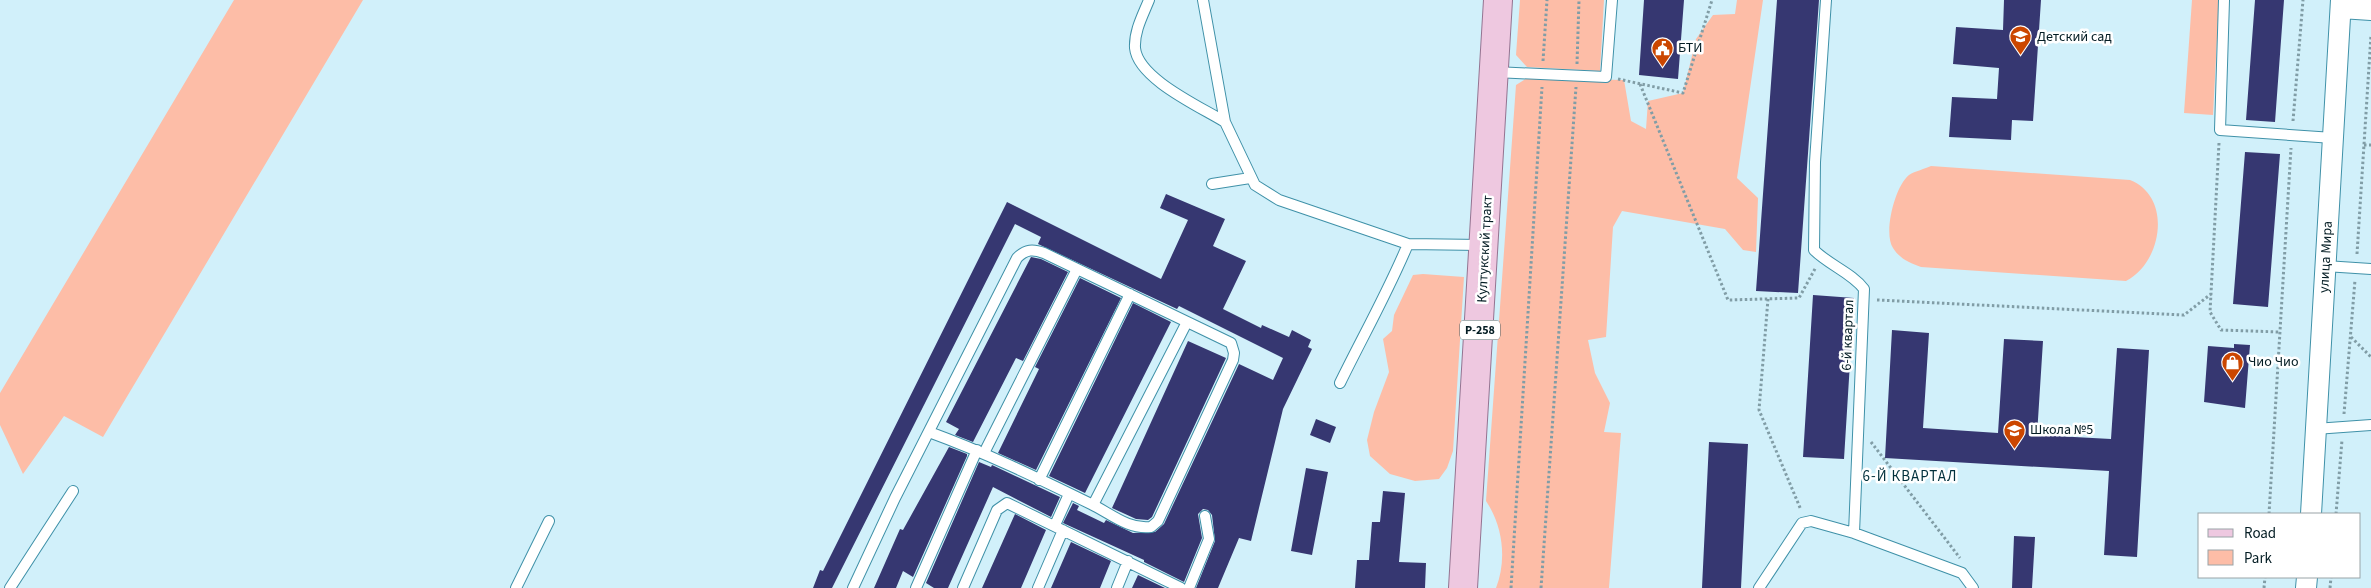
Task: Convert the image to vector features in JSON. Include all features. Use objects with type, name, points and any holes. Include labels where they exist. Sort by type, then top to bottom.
[{"type":"main road","name":"Култукский тракт","points":[[1463,588],[1485,246],[1498,0]]},
{"type":"street","points":[[2341,4],[2371,10]]},
{"type":"street","name":"улица Мира","points":[[2311,513],[2341,4]]},
{"type":"lane","points":[[1149,0],[1135,41],[1141,65],[1169,88],[1225,122]]},
{"type":"lane","points":[[1203,0],[1225,122],[1250,178],[1263,191],[1279,200],[1408,244],[1485,246]]},
{"type":"lane","points":[[1495,72],[1606,76],[1612,0]]},
{"type":"lane","points":[[1822,258],[1814,250],[1815,182],[1826,0]]},
{"type":"lane","points":[[2224,0],[2220,130],[2333,138]]},
{"type":"lane","points":[[1212,184],[1250,178]]},
{"type":"lane","points":[[1340,382],[1388,291],[1408,244]]},
{"type":"lane","points":[[853,588],[929,432],[1018,258],[1023,252],[1036,250],[1130,294],[1231,343],[1234,353],[1158,521],[1151,527],[1137,526],[1114,518],[1093,504],[980,452],[929,432]]},
{"type":"lane","name":"6-й квартал","points":[[1822,258],[1858,281],[1864,289],[1854,533]]},
{"type":"lane","points":[[2325,266],[2371,269]]},
{"type":"lane","points":[[916,588],[980,452],[1077,269]]},
{"type":"lane","points":[[1040,480],[1130,294]]},
{"type":"lane","points":[[1093,504],[1186,322]]},
{"type":"lane","points":[[2315,428],[2371,425]]},
{"type":"lane","points":[[10,588],[73,491]]},
{"type":"lane","points":[[1038,588],[1069,494]]},
{"type":"lane","points":[[963,588],[997,510],[1007,503],[1181,588]]},
{"type":"lane","points":[[1189,588],[1209,539],[1205,516]]},
{"type":"lane","points":[[516,588],[550,521]]},
{"type":"lane","points":[[1759,588],[1802,523],[1811,521],[1854,533],[1962,574],[1972,586]]},
{"type":"lane","points":[[1117,588],[1128,562]]},
{"type":"path","points":[[1511,588],[1547,0]]},
{"type":"path","points":[[1541,588],[1577,75],[1579,0]]},
{"type":"path","points":[[1606,76],[1683,94],[1712,0]]},
{"type":"path","points":[[2269,513],[2292,135],[2303,0]]},
{"type":"path","points":[[1640,84],[1728,300],[1798,298],[1822,258]]},
{"type":"path","points":[[2220,130],[2210,312],[2221,330],[2280,332]]},
{"type":"path","points":[[2364,145],[2371,145]]},
{"type":"path","points":[[1863,299],[2184,315],[2211,294]]},
{"type":"path","points":[[1768,299],[1759,410],[1806,522]]},
{"type":"path","points":[[2350,336],[2371,357]]},
{"type":"path","points":[[1858,433],[1868,438],[1968,567],[1972,586]]},
{"type":"green space","points":[[234,0],[363,0],[103,437],[64,416],[23,474],[0,425],[0,393]]},
{"type":"green space","points":[[1520,0],[1604,0],[1600,71],[1527,67],[1516,55]]},
{"type":"green space","points":[[1737,0],[1763,0],[1737,178],[1758,198],[1756,252],[1743,250],[1725,229],[1622,211],[1613,227],[1606,337],[1588,340],[1595,373],[1610,403],[1604,432],[1621,433],[1609,588],[1496,588],[1502,555],[1500,532],[1486,501],[1516,85],[1527,78],[1624,80],[1631,121],[1646,129],[1648,101],[1683,93],[1696,39],[1713,15],[1735,14]]},
{"type":"green space","points":[[2192,0],[2219,0],[2213,115],[2184,113]]},
{"type":"green space","points":[[1931,166],[2130,180],[2144,188],[2153,200],[2158,230],[2154,246],[2148,260],[2138,272],[2126,281],[1921,267],[1902,258],[1893,248],[1889,232],[1890,221],[1895,199],[1904,181],[1909,175]]},
{"type":"green space","points":[[1413,275],[1464,277],[1453,451],[1447,468],[1439,479],[1415,481],[1390,474],[1370,456],[1367,440],[1374,412],[1389,372],[1383,339],[1392,331],[1394,315]]},
{"type":"building","points":[[1644,0],[1684,0],[1678,79],[1639,75]]},
{"type":"building","points":[[1777,0],[1819,0],[1798,293],[1756,291]]},
{"type":"building","points":[[2004,0],[2041,0],[2033,121],[2012,120],[2011,140],[1949,137],[1952,97],[1997,99],[1999,68],[1953,64],[1956,27],[2003,30]]},
{"type":"building","points":[[2255,0],[2284,0],[2275,122],[2246,120]]},
{"type":"building","points":[[2245,152],[2280,154],[2268,307],[2233,304]]},
{"type":"building","points":[[1166,194],[1225,219],[1213,246],[1246,261],[1223,309],[1261,328],[1262,325],[1289,337],[1292,330],[1311,340],[1308,347],[1312,349],[1283,409],[1251,541],[1239,538],[1218,588],[1196,588],[1215,541],[1212,515],[1208,510],[1203,509],[1198,514],[1202,538],[1184,582],[1144,562],[1144,560],[1063,523],[1073,503],[1079,506],[1077,510],[1104,523],[1106,520],[1133,533],[1155,532],[1164,524],[1239,364],[1273,380],[1283,358],[1179,306],[1177,309],[1038,244],[1041,237],[1015,224],[832,588],[813,588],[820,570],[823,571],[1007,202],[1161,279],[1188,220],[1160,208]]},
{"type":"building","points":[[1031,257],[1041,259],[1068,272],[1023,361],[1016,358],[973,442],[955,435],[959,429],[946,422]]},
{"type":"building","points":[[1080,278],[1121,298],[1036,470],[998,453],[1039,369],[1035,367]]},
{"type":"building","points":[[1813,295],[1854,298],[1844,459],[1803,457]]},
{"type":"building","points":[[1133,303],[1171,322],[1085,493],[1049,476]]},
{"type":"building","name":"Школа №5","points":[[1892,330],[1929,333],[1923,428],[1998,433],[2004,339],[2043,341],[2037,435],[2111,439],[2117,348],[2149,350],[2137,557],[2104,555],[2109,471],[1885,458]]},
{"type":"building","points":[[1188,341],[1226,358],[1152,517],[1148,520],[1136,519],[1112,508]]},
{"type":"building","points":[[2234,344],[2250,345],[2245,408],[2204,402],[2208,346],[2234,348]]},
{"type":"building","points":[[1316,419],[1336,427],[1330,443],[1310,435]]},
{"type":"building","points":[[1709,442],[1748,444],[1741,588],[1702,588]]},
{"type":"building","points":[[949,447],[967,454],[967,456],[913,577],[903,571],[896,588],[874,588],[900,529],[903,530]]},
{"type":"building","points":[[979,462],[991,467],[992,465],[1060,497],[1051,517],[993,487],[948,588],[934,588],[926,583]]},
{"type":"building","points":[[1306,468],[1328,472],[1312,555],[1291,551]]},
{"type":"building","points":[[1383,491],[1405,493],[1399,562],[1426,563],[1425,588],[1355,588],[1357,560],[1369,560],[1372,522],[1380,522]]},
{"type":"building","points":[[1015,514],[1046,530],[1021,588],[982,588]]},
{"type":"building","points":[[2014,536],[2035,537],[2032,588],[2012,588]]},
{"type":"building","points":[[1071,542],[1111,561],[1100,588],[1051,588]]},
{"type":"building","points":[[1138,575],[1165,588],[1132,588]]},
{"type":"place","name":"Детский сад","points":[[2021,56]]},
{"type":"place","name":"БТИ","points":[[1662,67]]},
{"type":"place","name":"Чио Чио","points":[[2232,381]]},
{"type":"place","name":"Школа №5","points":[[2014,449]]},
{"type":"district","name":"6-Й КВАРТАЛ","points":[[1910,476]]}]
